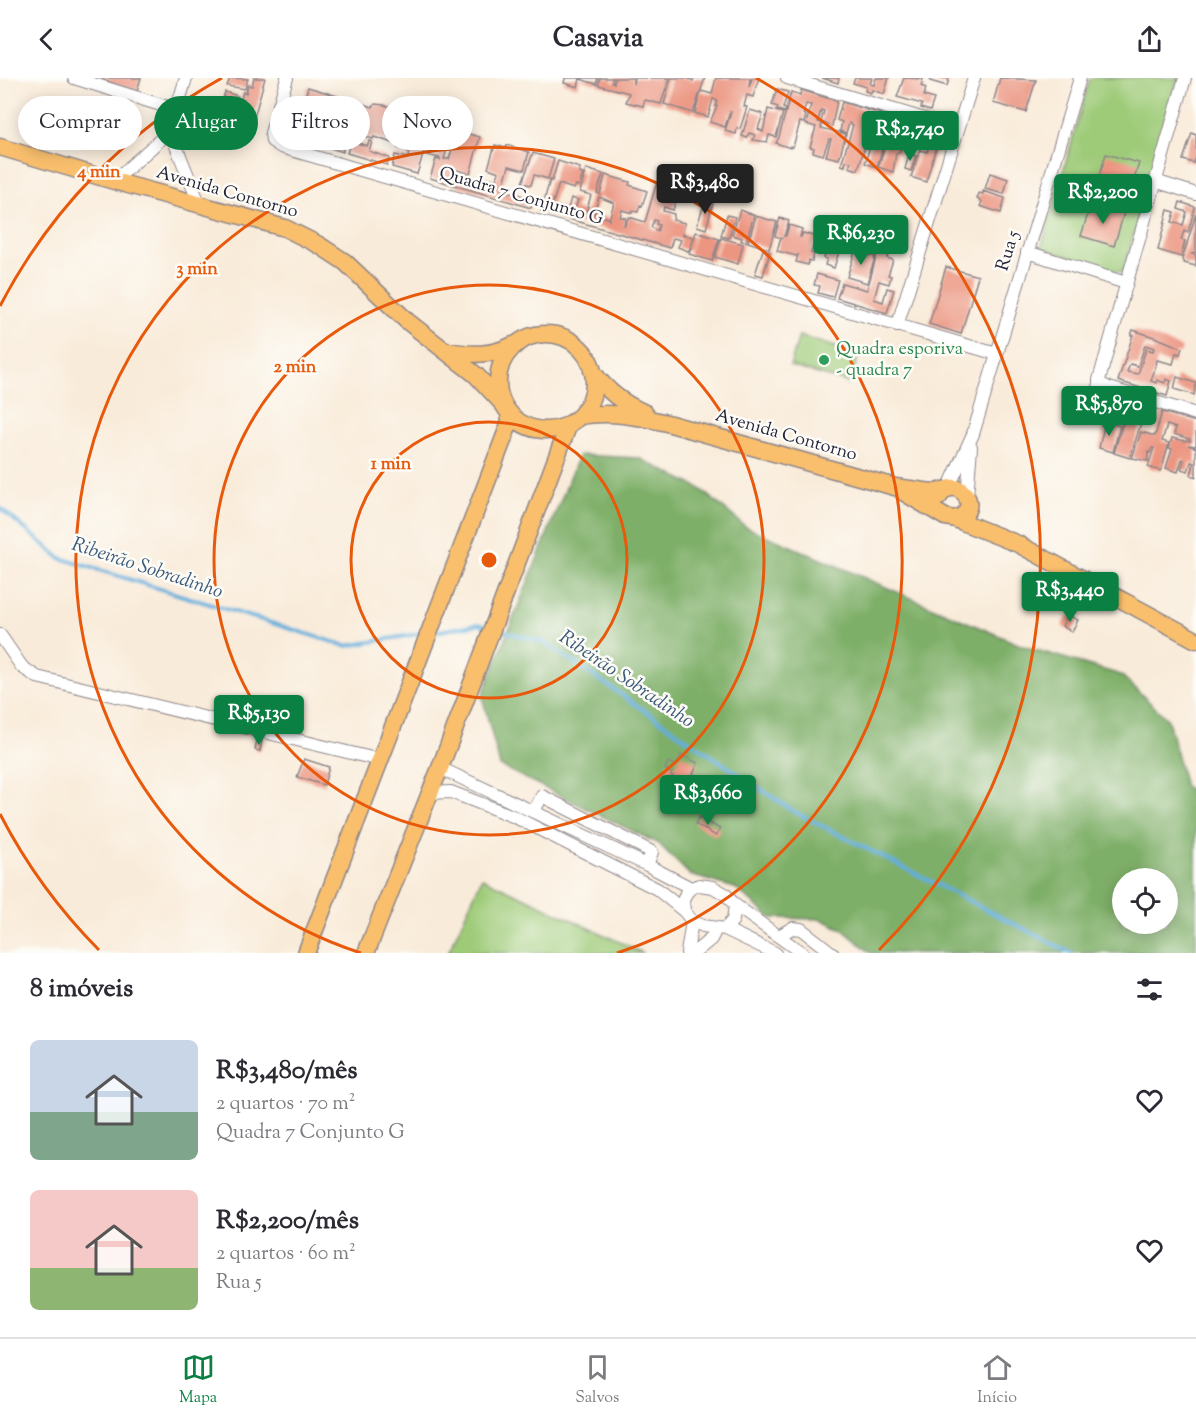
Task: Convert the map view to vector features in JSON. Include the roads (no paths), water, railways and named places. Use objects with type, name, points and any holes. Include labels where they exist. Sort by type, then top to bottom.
[{"type":"main road","name":"Avenida Contorno","points":[[0,147],[285,228],[319,245],[345,262],[407,321],[476,375],[506,408]]},
{"type":"main road","points":[[366,953],[430,794],[574,420],[589,403],[593,387],[592,371],[586,356],[576,344],[561,336],[545,333],[529,336],[504,350],[487,354],[444,350]]},
{"type":"main road","points":[[306,953],[510,422],[498,388],[499,372],[504,357],[515,345]]},
{"type":"main road","name":"Avenida Contorno","points":[[592,371],[619,400],[668,423]]},
{"type":"main road","points":[[506,408],[518,422],[530,428],[556,429],[574,420]]},
{"type":"main road","name":"Avenida Contorno","points":[[574,420],[612,413],[630,415],[668,423],[895,488],[932,492],[947,489]]},
{"type":"main road","name":"Avenida Contorno","points":[[895,488],[948,516],[1018,544],[1196,640]]},
{"type":"main road","points":[[947,489],[961,490],[967,497],[968,509],[961,518],[948,516],[937,503],[947,489]]},
{"type":"main road","name":"Avenida Contorno","points":[[967,497],[975,511],[1018,544]]},
{"type":"street","points":[[181,96],[186,78]]},
{"type":"street","name":"Quadra 7 Conjunto G","points":[[287,78],[271,133],[274,143],[997,354]]},
{"type":"street","points":[[787,78],[958,129]]},
{"type":"street","points":[[897,326],[974,78]]},
{"type":"street","name":"Rua 5","points":[[947,489],[973,434],[1080,78]]},
{"type":"street","points":[[1185,78],[1099,383],[1108,388],[1196,414]]},
{"type":"street","points":[[81,79],[154,103]]},
{"type":"street","points":[[114,181],[154,145]]},
{"type":"street","points":[[178,150],[199,203]]},
{"type":"street","points":[[1155,181],[1196,194]]},
{"type":"street","points":[[1027,252],[1126,283]]},
{"type":"street","name":"Rua 5","points":[[967,497],[973,434]]},
{"type":"street","points":[[0,635],[22,667],[37,677],[380,760]]},
{"type":"street","points":[[440,768],[691,888]]},
{"type":"street","points":[[430,794],[450,792],[515,817],[657,889],[703,926],[720,929],[774,953]]},
{"type":"street","points":[[687,953],[688,916],[683,901],[686,893],[699,885],[713,887],[725,894],[735,905],[802,953]]},
{"type":"street","points":[[694,953],[733,920],[735,905]]},
{"type":"street","points":[[779,936],[792,928],[801,929],[831,953]]},
{"type":"waterway","name":"Ribeirão Sobradinho","points":[[0,508],[60,558],[346,646],[424,633]]},
{"type":"waterway","name":"Ribeirão Sobradinho","points":[[434,632],[479,624],[489,627]]},
{"type":"waterway","name":"Ribeirão Sobradinho","points":[[496,629],[545,643],[793,811],[1071,953]]},
{"type":"place","name":"Quadra esporiva - quadra 7","points":[[824,360]]}]
